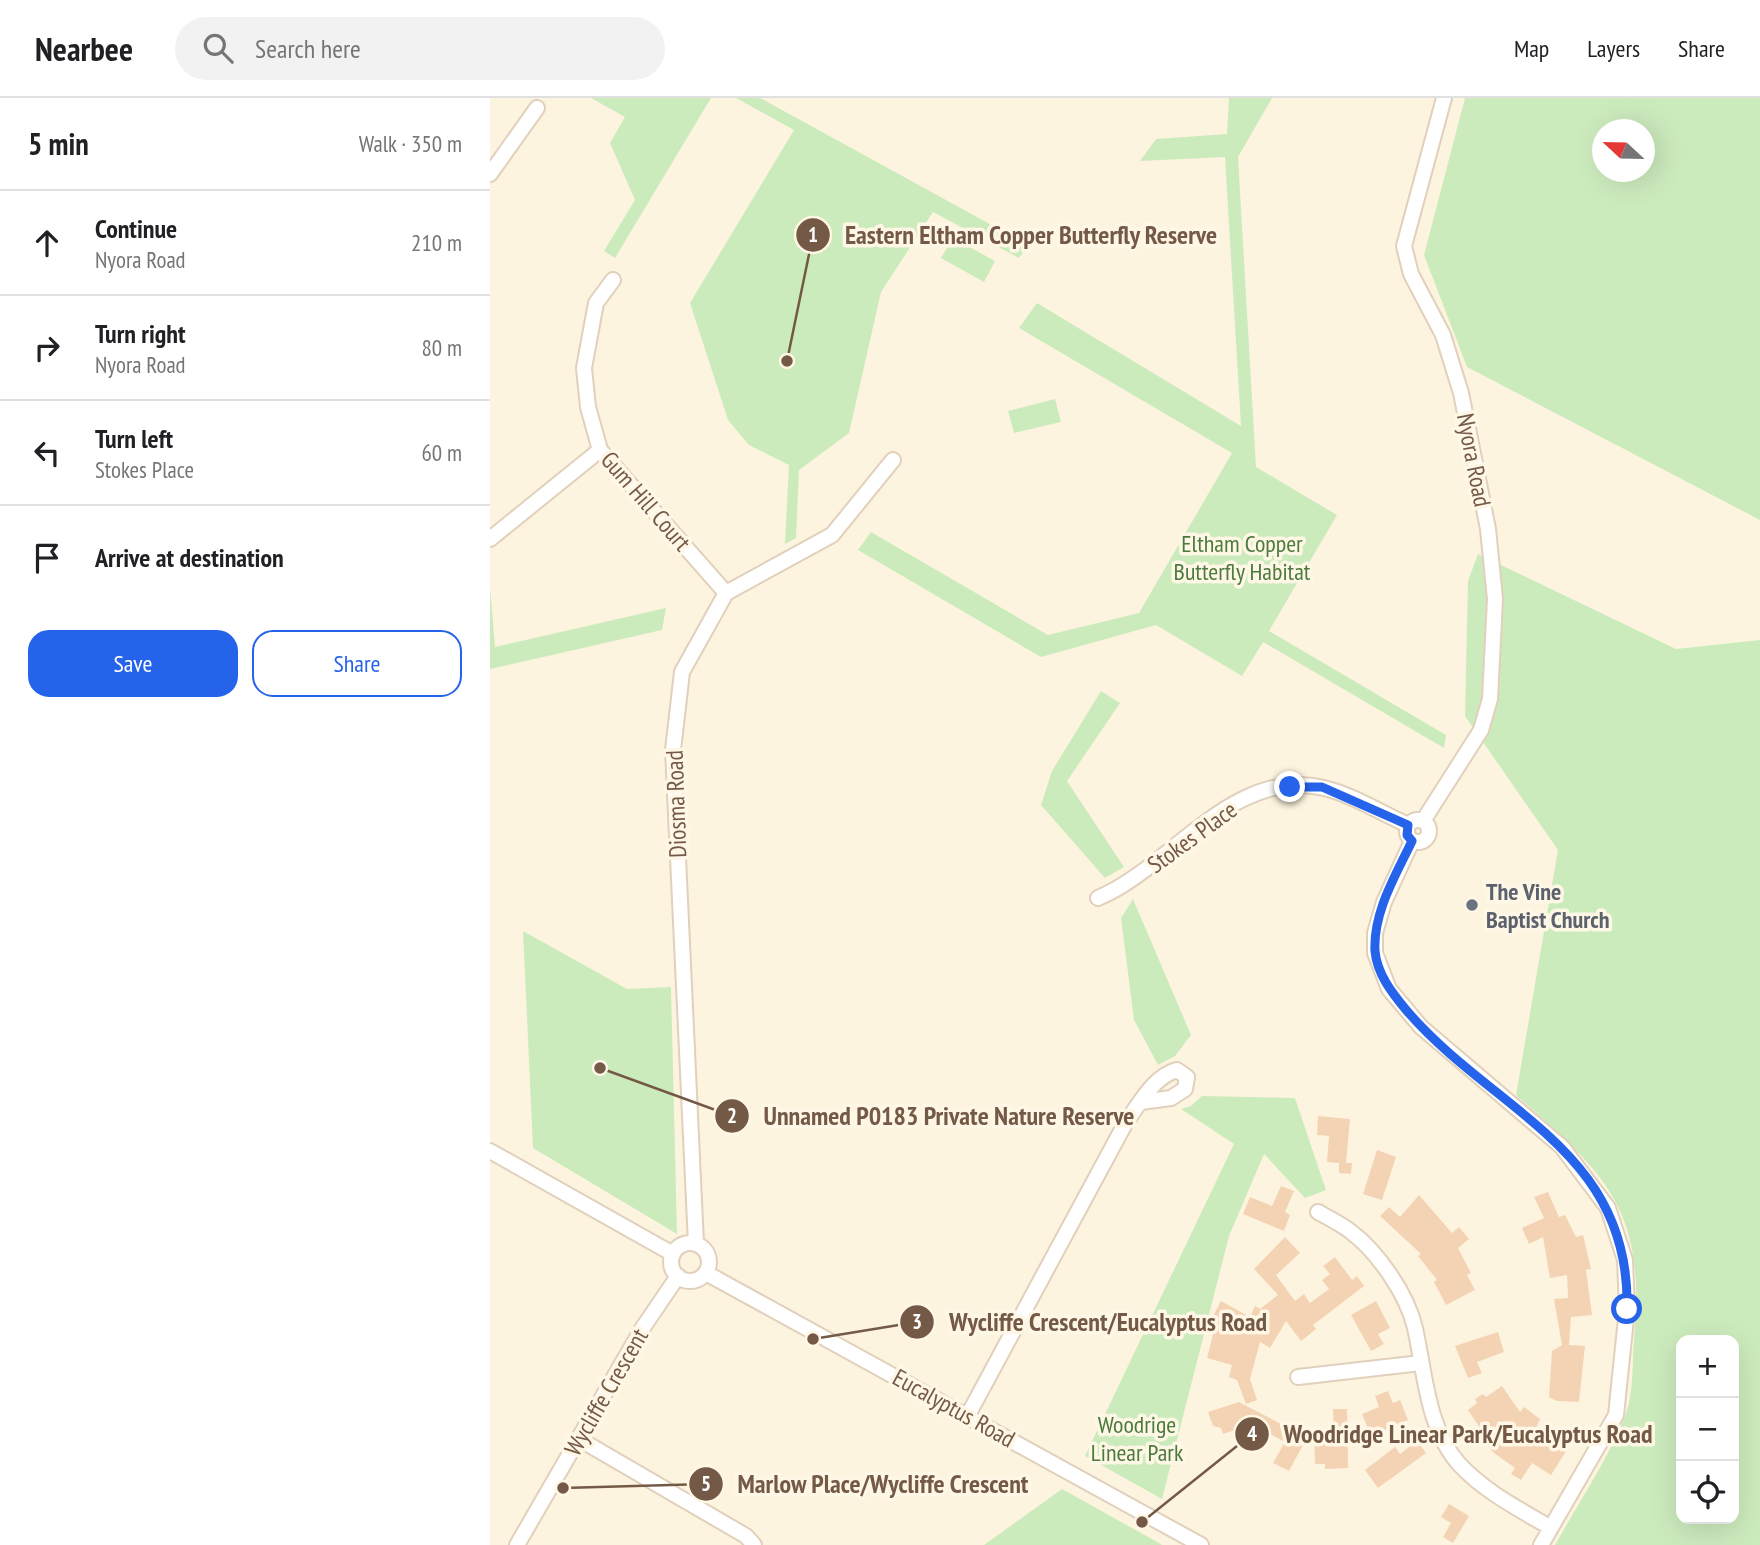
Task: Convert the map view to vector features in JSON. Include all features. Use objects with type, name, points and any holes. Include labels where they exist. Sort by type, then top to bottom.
[{"type":"street","name":"Nyora Road","points":[[1423,821],[1481,730],[1490,699],[1495,599],[1488,529],[1461,393],[1443,335],[1408,267],[1404,246],[1444,98]]},
{"type":"street","points":[[490,174],[537,108]]},
{"type":"street","name":"Gum Hill Court","points":[[613,280],[596,303],[584,368],[588,407],[600,450],[726,593]]},
{"type":"street","points":[[490,539],[600,450]]},
{"type":"street","points":[[726,593],[832,535],[893,460]]},
{"type":"street","name":"Diosma Road","points":[[696,1244],[673,750],[682,672],[726,593]]},
{"type":"street","name":"Stokes Place","points":[[1098,898],[1122,888],[1222,811],[1262,791],[1322,787],[1408,825]]},
{"type":"street","points":[[1415,820],[1423,821],[1429,830],[1428,837],[1419,843],[1412,841],[1407,835],[1408,825],[1415,820]]},
{"type":"street","points":[[1412,841],[1384,902],[1376,933],[1375,953],[1389,989],[1421,1027],[1570,1157],[1608,1208],[1625,1260],[1627,1309],[1616,1415],[1541,1545]]},
{"type":"street","points":[[968,1415],[1126,1122],[1141,1101]]},
{"type":"street","points":[[490,1151],[673,1254]]},
{"type":"street","points":[[1318,1212],[1352,1232],[1382,1265],[1414,1325],[1438,1429],[1458,1463],[1489,1491],[1551,1528]]},
{"type":"street","points":[[696,1244],[708,1256],[706,1273],[689,1281],[678,1276],[672,1266],[673,1254],[681,1246],[696,1244]]},
{"type":"street","name":"Eucalyptus Road","points":[[706,1273],[1201,1545]]},
{"type":"street","name":"Wycliffe Crescent","points":[[517,1545],[642,1329],[678,1276]]},
{"type":"street","points":[[1298,1377],[1421,1363]]},
{"type":"street","points":[[579,1439],[746,1536],[754,1545]]},
{"type":"green space","points":[[591,98],[711,98],[615,258],[604,251],[635,200],[610,143],[625,117]]},
{"type":"green space","points":[[736,98],[760,98],[1028,245],[1019,258],[933,212],[881,292],[849,433],[799,470],[796,538],[785,544],[789,465],[749,445],[728,420],[690,303],[794,130]]},
{"type":"green space","name":"Eltham Copper Butterfly Habitat","points":[[1229,98],[1272,98],[1238,157],[1256,467],[1337,515],[1269,631],[1446,735],[1444,748],[1263,642],[1242,676],[1156,625],[1041,657],[858,550],[871,532],[1048,635],[1139,613],[1232,453],[1019,328],[1037,303],[1241,426],[1225,157],[1140,161],[1156,139],[1227,134]]},
{"type":"green space","points":[[1465,98],[1760,98],[1760,520],[1467,367],[1424,255]]},
{"type":"green space","points":[[953,238],[995,261],[984,282],[941,258]]},
{"type":"green space","points":[[1055,399],[1061,422],[1014,433],[1008,411]]},
{"type":"green space","points":[[1478,554],[1676,649],[1760,640],[1760,1545],[1555,1545],[1612,1446],[1629,1404],[1636,1295],[1634,1258],[1626,1226],[1614,1199],[1597,1174],[1575,1149],[1516,1095],[1558,850],[1465,716],[1468,581]]},
{"type":"green space","points":[[490,586],[495,647],[666,608],[662,630],[490,669]]},
{"type":"green space","points":[[1101,691],[1120,703],[1067,781],[1124,867],[1105,878],[1041,805],[1052,771]]},
{"type":"green space","points":[[1133,899],[1191,1035],[1175,1056],[1158,1065],[1134,1020],[1121,918]]},
{"type":"green space","points":[[523,931],[627,989],[671,987],[677,1234],[533,1148]]},
{"type":"green space","name":"Woodrige Linear Park","points":[[1202,1096],[1295,1098],[1326,1190],[1305,1198],[1264,1154],[1229,1236],[1162,1499],[1085,1456],[1234,1144],[1181,1109],[1191,1106]]},
{"type":"green space","points":[[1062,1489],[1159,1543],[1162,1545],[984,1545]]},
{"type":"building","points":[[1318,1116],[1350,1119],[1346,1163],[1352,1163],[1351,1174],[1339,1173],[1339,1163],[1327,1162],[1329,1136],[1317,1135]]},
{"type":"building","points":[[1377,1150],[1396,1157],[1382,1200],[1363,1194]]},
{"type":"building","points":[[1281,1186],[1294,1191],[1285,1212],[1290,1215],[1284,1231],[1243,1214],[1250,1197],[1272,1206]]},
{"type":"building","points":[[1548,1192],[1559,1217],[1565,1215],[1576,1237],[1583,1235],[1591,1269],[1586,1270],[1592,1315],[1571,1317],[1569,1345],[1585,1346],[1579,1402],[1557,1401],[1549,1397],[1552,1351],[1562,1345],[1554,1299],[1568,1298],[1567,1275],[1550,1278],[1543,1237],[1529,1244],[1522,1228],[1544,1218],[1534,1197]]},
{"type":"building","points":[[1419,1195],[1452,1233],[1459,1227],[1469,1239],[1458,1248],[1471,1273],[1467,1275],[1475,1290],[1446,1305],[1434,1282],[1437,1280],[1418,1256],[1421,1254],[1380,1216],[1389,1207],[1400,1217]]},
{"type":"building","points":[[1285,1237],[1300,1253],[1276,1275],[1295,1301],[1304,1294],[1310,1303],[1329,1289],[1322,1280],[1330,1274],[1323,1266],[1335,1257],[1352,1280],[1357,1276],[1364,1286],[1313,1325],[1316,1329],[1301,1341],[1286,1321],[1270,1348],[1260,1342],[1250,1379],[1257,1400],[1246,1404],[1237,1380],[1229,1377],[1232,1365],[1207,1358],[1217,1319],[1213,1316],[1221,1301],[1250,1317],[1255,1306],[1260,1309],[1278,1295],[1254,1269]]},
{"type":"building","points":[[1376,1301],[1390,1328],[1378,1334],[1384,1344],[1371,1351],[1351,1315]]},
{"type":"building","points":[[1498,1332],[1504,1352],[1477,1362],[1482,1373],[1468,1378],[1455,1346]]},
{"type":"building","points":[[1502,1386],[1520,1412],[1524,1407],[1540,1419],[1536,1428],[1570,1445],[1551,1475],[1532,1463],[1521,1480],[1511,1474],[1515,1468],[1494,1453],[1480,1437],[1484,1434],[1468,1410],[1477,1403],[1475,1399],[1483,1394],[1486,1397]]},
{"type":"building","points":[[1388,1391],[1393,1403],[1400,1400],[1408,1420],[1371,1436],[1362,1414],[1379,1407],[1375,1396]]},
{"type":"building","points":[[1239,1402],[1296,1432],[1299,1426],[1310,1432],[1289,1471],[1273,1463],[1285,1442],[1261,1429],[1266,1420],[1223,1434],[1221,1428],[1213,1426],[1208,1412]]},
{"type":"building","points":[[1333,1409],[1347,1409],[1348,1468],[1325,1469],[1325,1464],[1315,1464],[1314,1434],[1334,1434]]},
{"type":"building","points":[[1417,1441],[1426,1453],[1378,1488],[1365,1470],[1395,1447],[1400,1454]]},
{"type":"building","points":[[1449,1504],[1469,1516],[1453,1543],[1443,1537],[1451,1523],[1441,1517]]},
{"type":"place","name":"Eastern Eltham Copper Butterfly Reserve","points":[[787,361]]},
{"type":"place","name":"The Vine Baptist Church","points":[[1472,905]]},
{"type":"place","name":"Unnamed P0183 Private Nature Reserve","points":[[600,1068]]},
{"type":"place","name":"Wycliffe Crescent/Eucalyptus Road","points":[[813,1339]]},
{"type":"place","name":"Marlow Place/Wycliffe Crescent","points":[[563,1488]]},
{"type":"place","name":"Woodridge Linear Park/Eucalyptus Road","points":[[1142,1522]]},
{"type":"route","points":[[1290,787],[1322,787],[1408,825],[1407,835],[1412,841],[1378,917],[1375,953],[1380,971],[1389,989],[1421,1027],[1562,1147],[1587,1176],[1608,1208],[1618,1234],[1628,1284],[1627,1309]]}]
